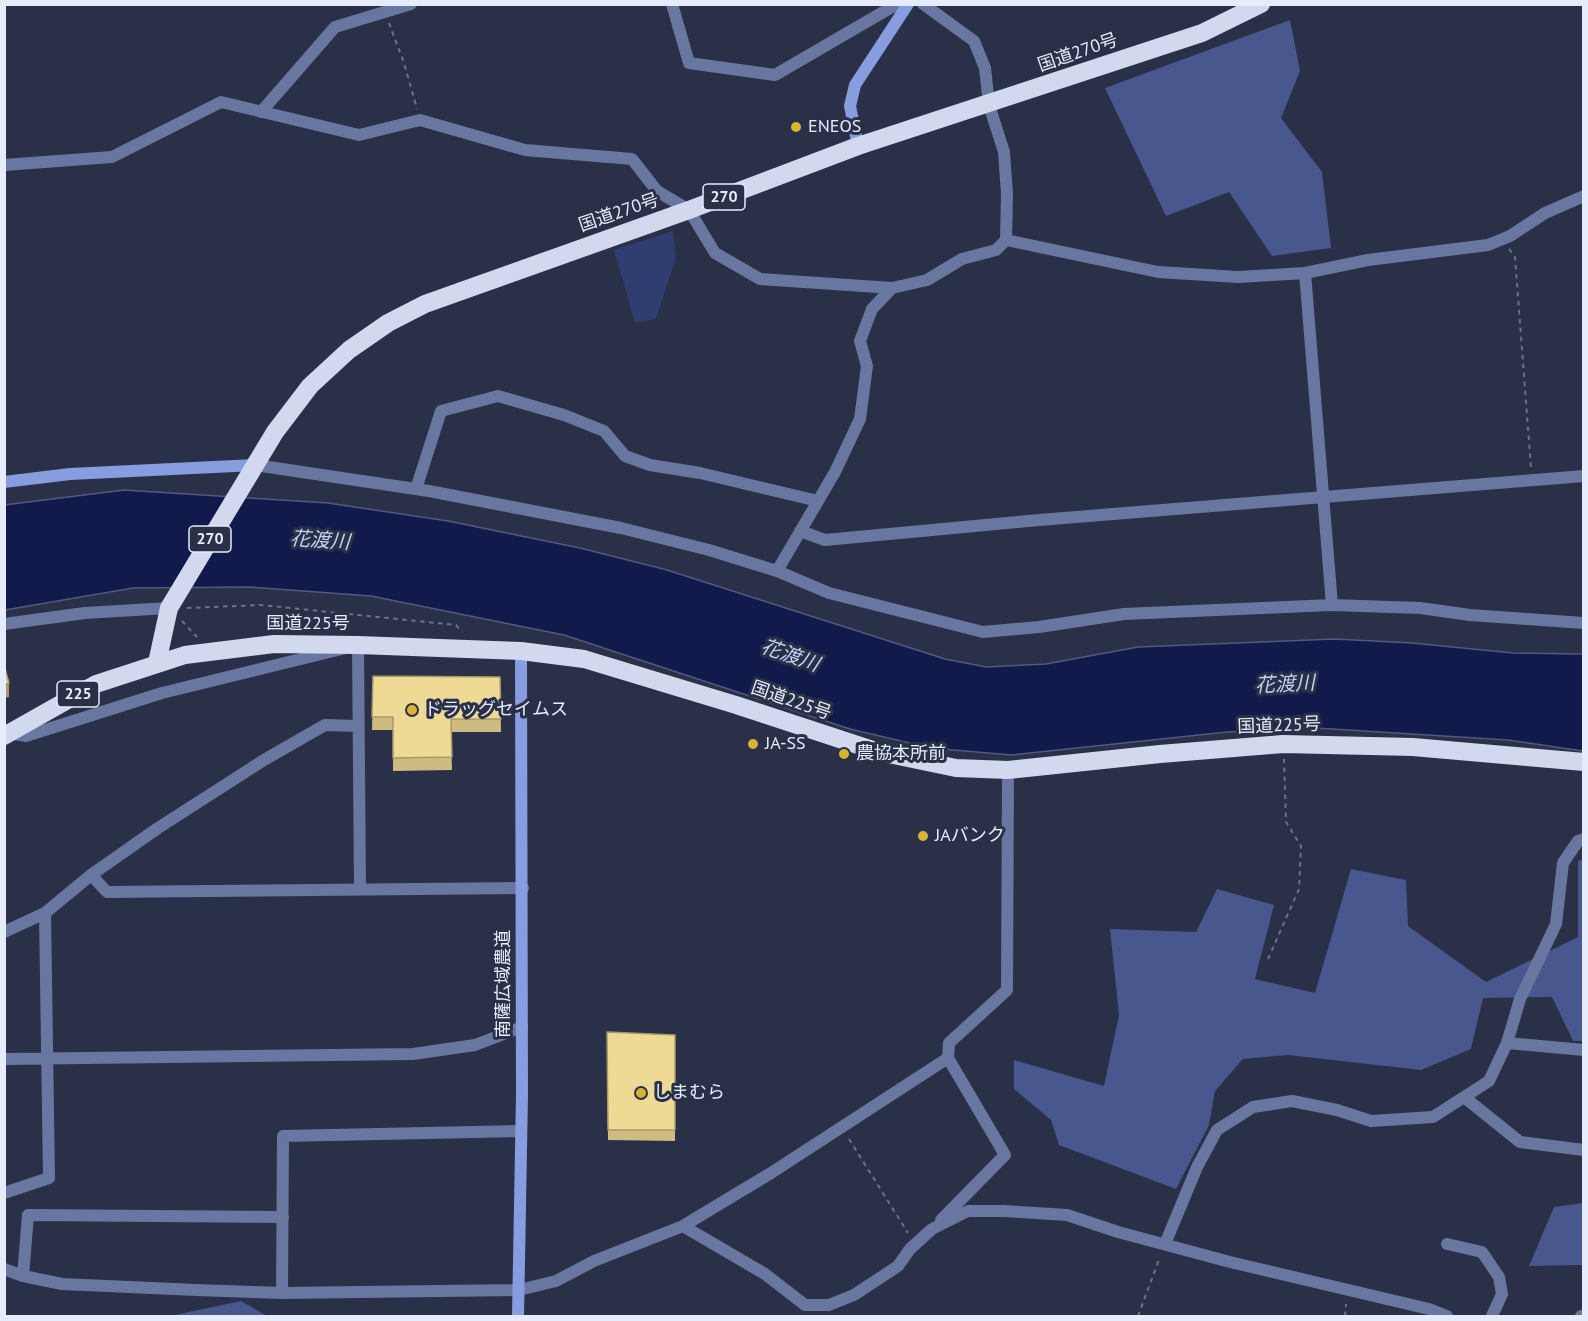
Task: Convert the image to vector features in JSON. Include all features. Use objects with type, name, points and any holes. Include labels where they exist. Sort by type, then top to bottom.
[{"type":"highway","name":"国道270号","points":[[156,663],[175,607],[251,470],[310,386],[349,350],[388,323],[458,291],[689,210],[858,146],[989,105],[1202,33],[1261,4]]},
{"type":"highway","name":"国道225号","points":[[7,735],[96,684],[185,655],[274,644],[358,645],[521,651],[584,659],[879,752],[919,762],[965,769],[1008,771],[1160,754],[1283,744],[1413,747],[1584,762]]},
{"type":"street","points":[[261,112],[335,27],[411,4]]},
{"type":"street","points":[[672,4],[689,63],[775,75],[897,4]]},
{"type":"street","points":[[858,146],[850,106],[855,85],[908,4]]},
{"type":"street","points":[[4,165],[112,157],[221,102],[359,135],[420,120],[525,150],[632,159],[657,191],[689,210],[715,253],[760,279],[891,288],[927,280],[962,259],[996,250],[1006,240],[1007,194],[1004,152],[989,105],[985,68],[974,41],[923,4]]},
{"type":"street","points":[[1006,240],[1158,272],[1238,277],[1305,273],[1368,260],[1488,245],[1501,240],[1545,213],[1584,196]]},
{"type":"street","points":[[1305,273],[1332,605]]},
{"type":"street","points":[[777,571],[818,501],[860,419],[867,366],[860,341],[872,309],[891,288]]},
{"type":"street","points":[[416,489],[441,411],[498,396],[564,415],[604,431],[625,456],[650,465],[700,473],[818,501]]},
{"type":"street","points":[[4,482],[70,474],[251,470],[416,489],[621,528],[709,550],[777,571],[828,593],[983,632],[1039,627],[1124,614],[1332,605],[1420,608],[1470,615],[1584,623]]},
{"type":"street","points":[[800,531],[825,540],[1584,476]]},
{"type":"street","points":[[4,624],[85,613],[175,607]]},
{"type":"street","points":[[7,735],[26,736],[162,693],[358,645],[360,888]]},
{"type":"street","name":"南薩広域農道","points":[[518,1317],[522,1131],[521,651]]},
{"type":"street","points":[[4,932],[45,913],[91,875],[168,821],[325,725],[358,726]]},
{"type":"street","points":[[683,1226],[765,1274],[805,1305],[829,1305],[854,1295],[898,1266],[915,1244],[1005,1155],[948,1058],[949,1042],[1006,990],[1008,771]]},
{"type":"street","points":[[1165,1244],[1197,1167],[1217,1130],[1252,1107],[1292,1101],[1337,1110],[1371,1121],[1433,1117],[1489,1081],[1507,1042],[1520,999],[1556,924],[1563,863],[1578,842],[1584,839]]},
{"type":"street","points":[[91,875],[107,892],[523,888]]},
{"type":"street","points":[[4,1193],[49,1178],[45,913]]},
{"type":"street","points":[[4,1059],[413,1054],[475,1045],[522,1027]]},
{"type":"street","points":[[1507,1042],[1584,1050]]},
{"type":"street","points":[[4,1269],[22,1276],[62,1284],[282,1293],[519,1290],[556,1281],[604,1257],[683,1226],[771,1173],[948,1058]]},
{"type":"street","points":[[1464,1097],[1520,1142],[1584,1150]]},
{"type":"street","points":[[282,1293],[284,1136],[522,1131]]},
{"type":"street","points":[[932,1229],[968,1211],[1013,1211],[1067,1215],[1301,1280],[1429,1309],[1447,1317]]},
{"type":"street","points":[[22,1276],[28,1215],[283,1217]]},
{"type":"street","points":[[1447,1244],[1482,1252],[1499,1277],[1502,1294],[1492,1317]]},
{"type":"path","points":[[385,12],[404,63],[420,120]]},
{"type":"path","points":[[1501,240],[1515,257],[1532,479]]},
{"type":"path","points":[[200,641],[182,621],[175,607],[251,604],[456,625],[475,649]]},
{"type":"path","points":[[1268,959],[1299,889],[1302,846],[1286,822],[1283,744]]},
{"type":"path","points":[[841,1126],[915,1244]]},
{"type":"path","points":[[1138,1317],[1165,1244]]},
{"type":"shaded area","points":[[1290,20],[1300,71],[1281,118],[1322,172],[1331,248],[1272,256],[1229,192],[1166,216],[1105,88]]},
{"type":"shaded area","points":[[673,231],[676,258],[656,319],[635,323],[614,250]]},
{"type":"shaded area","points":[[1583,859],[1583,1041],[1573,1041],[1552,997],[1483,998],[1471,1049],[1421,1070],[1288,1055],[1243,1059],[1215,1091],[1209,1125],[1176,1189],[1059,1145],[1051,1120],[1014,1089],[1014,1060],[1104,1086],[1119,1015],[1110,929],[1196,932],[1217,889],[1274,905],[1255,979],[1315,993],[1351,869],[1406,880],[1408,926],[1486,982],[1578,937],[1578,861]]},
{"type":"shaded area","points":[[1583,1203],[1583,1265],[1529,1266],[1554,1207]]},
{"type":"shaded area","points":[[241,1301],[267,1316],[170,1316]]},
{"type":"water","name":"花渡川","points":[[124,490],[328,503],[448,521],[580,548],[667,570],[945,659],[986,667],[1046,664],[1138,647],[1335,639],[1412,643],[1513,653],[1583,654],[1583,751],[1508,740],[1316,728],[1227,732],[1011,755],[931,748],[850,729],[564,635],[371,596],[249,587],[133,588],[5,610],[4,505]]},
{"type":"building","points":[[4,665],[9,683],[4,684]]},
{"type":"building","points":[[373,676],[500,677],[501,719],[451,719],[452,757],[393,758],[393,717],[372,717]]},
{"type":"building","name":"しまむら","points":[[607,1032],[675,1035],[675,1130],[608,1130]]},
{"type":"place","name":"ENEOS","points":[[796,127]]},
{"type":"place","name":"ドラッグセイムス","points":[[412,710]]},
{"type":"place","name":"JA-SS","points":[[753,744]]},
{"type":"place","name":"農協本所前","points":[[844,754]]},
{"type":"place","name":"JAバンク","points":[[923,836]]},
{"type":"place","name":"しまむら","points":[[641,1093]]}]
